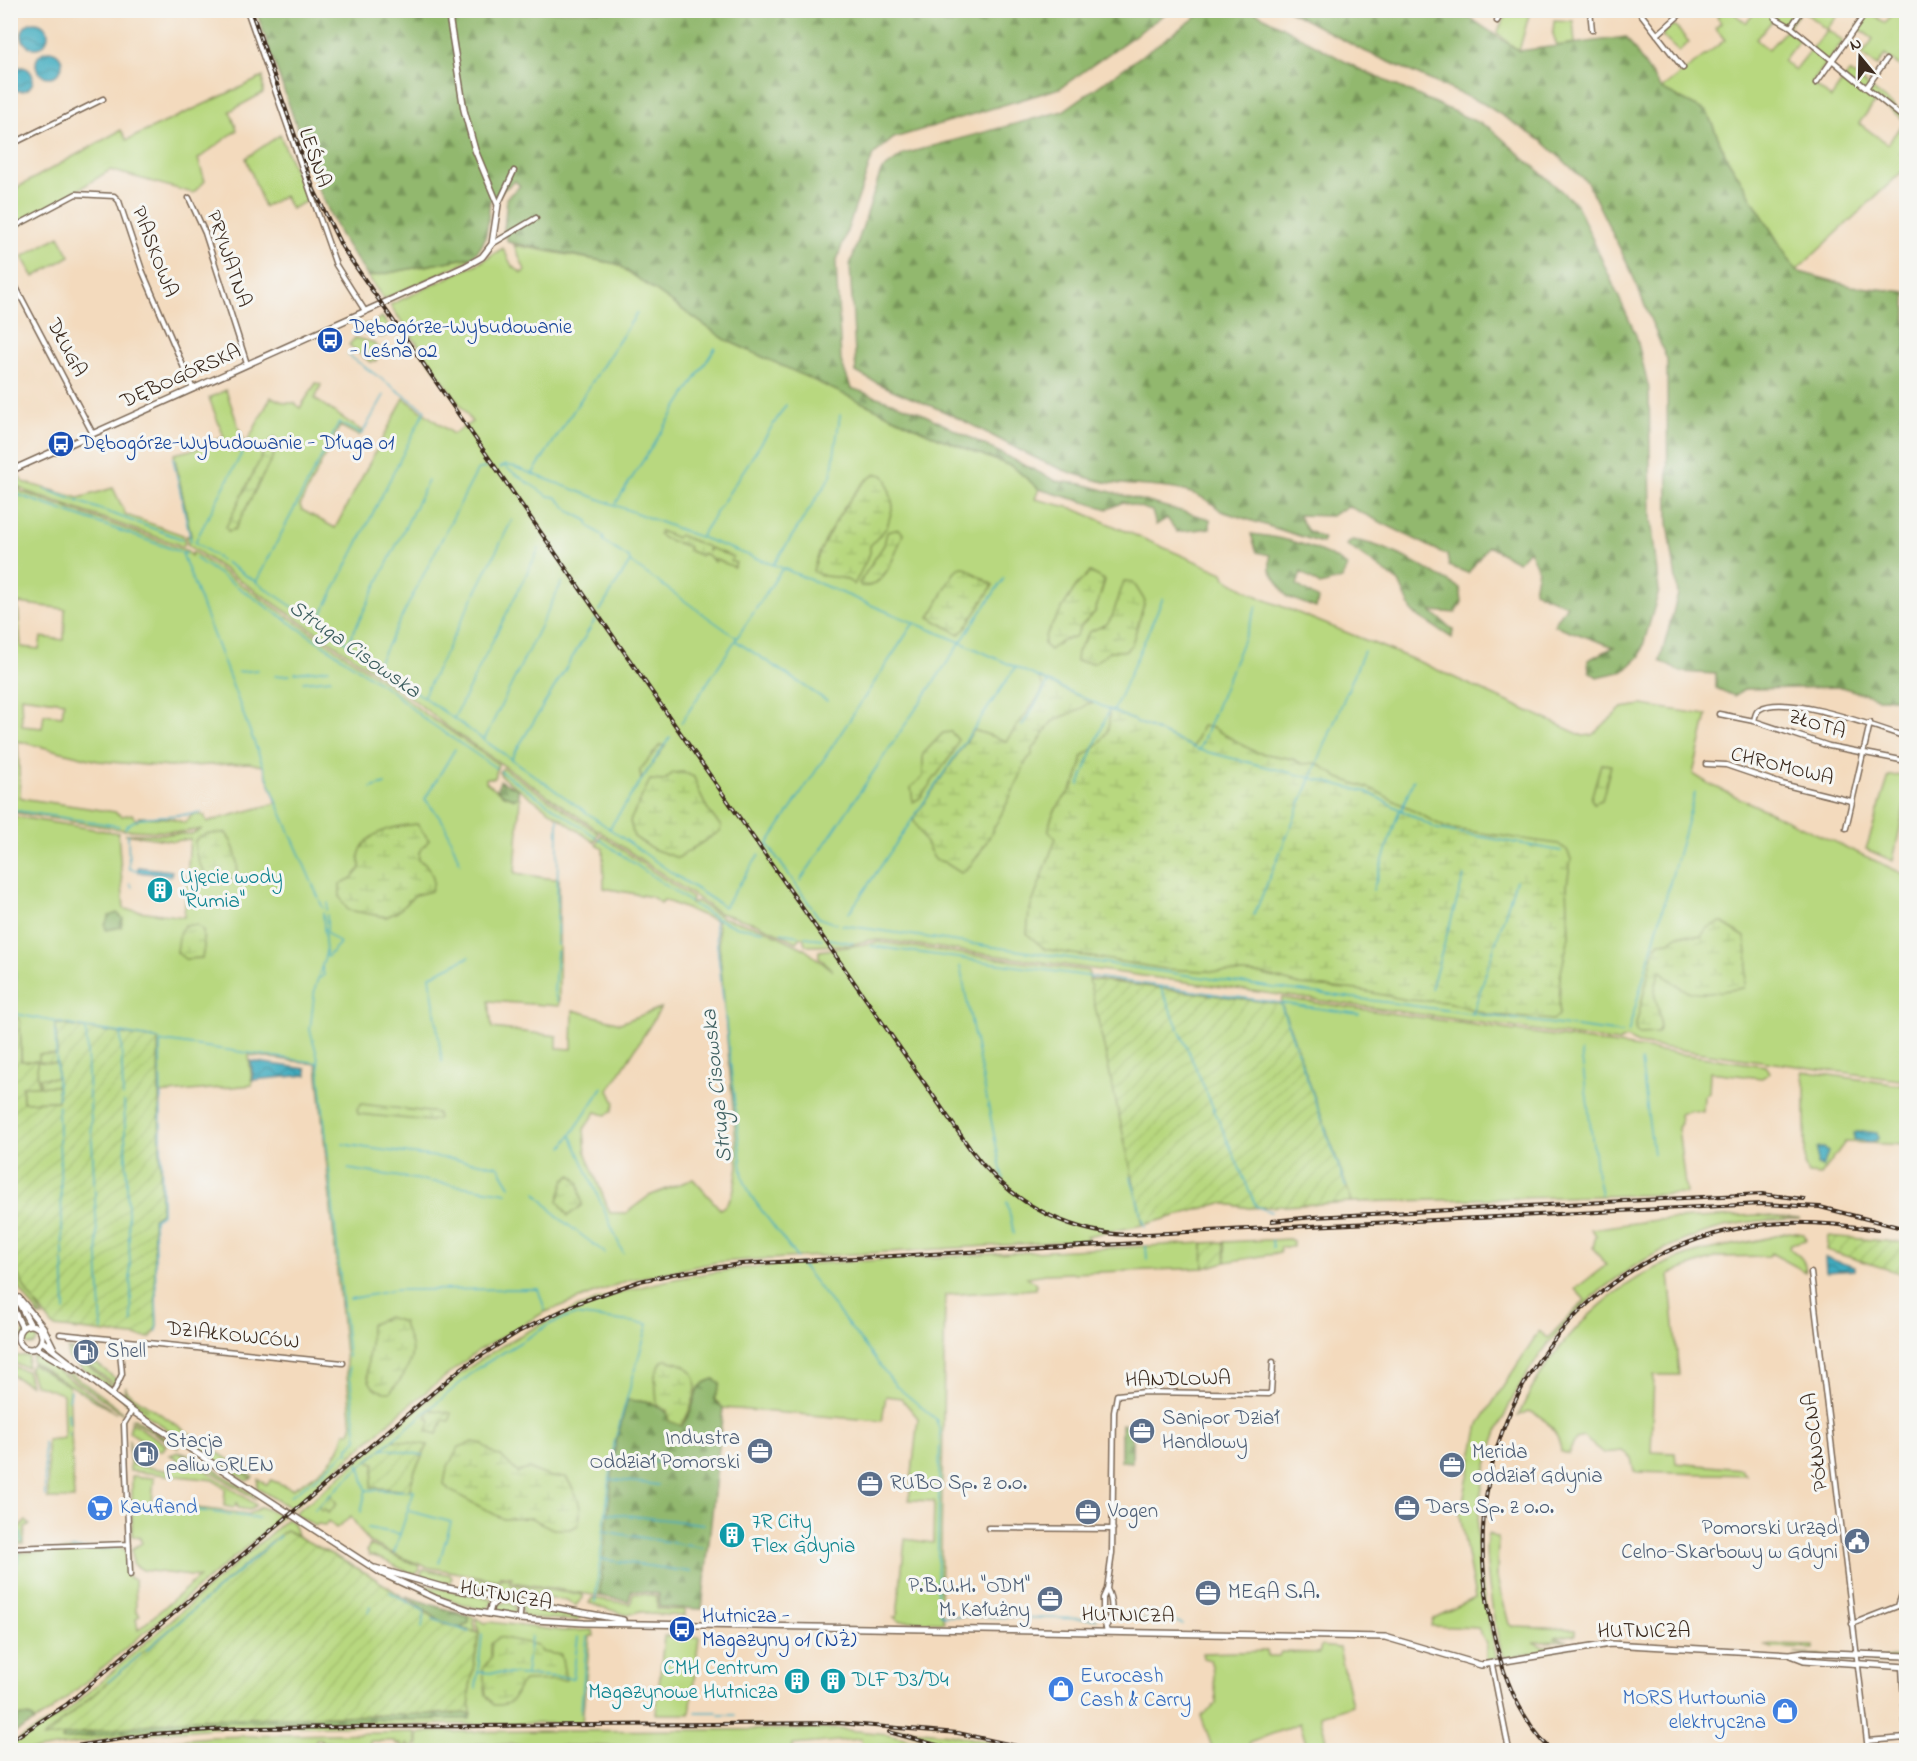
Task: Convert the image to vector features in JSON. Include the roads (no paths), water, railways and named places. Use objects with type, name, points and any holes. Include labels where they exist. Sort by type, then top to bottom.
[{"type":"main road","points":[[448,10],[464,110],[475,150],[498,205],[492,244]]},
{"type":"main road","name":"DĘBOGÓRSKA","points":[[10,471],[472,263],[492,244]]},
{"type":"main road","points":[[10,1286],[43,1327],[55,1351]]},
{"type":"main road","points":[[19,1298],[30,1324],[39,1328],[42,1341],[81,1374]]},
{"type":"main road","points":[[10,1302],[22,1327],[18,1340]]},
{"type":"main road","points":[[22,1327],[30,1324]]},
{"type":"main road","points":[[18,1340],[27,1349],[36,1348],[81,1374]]},
{"type":"main road","points":[[10,1342],[18,1340]]},
{"type":"main road","points":[[36,1348],[42,1341]]},
{"type":"main road","name":"HUTNICZA","points":[[81,1374],[132,1411],[381,1573],[415,1590],[462,1608],[519,1619],[584,1623],[1385,1637],[1473,1664],[1492,1665],[1610,1644],[1790,1654],[1856,1653],[1906,1656]]},
{"type":"main road","name":"HUTNICZA","points":[[375,1568],[419,1581],[499,1598],[639,1623]]},
{"type":"main road","points":[[415,1590],[419,1581]]},
{"type":"main road","points":[[489,1614],[491,1606],[499,1598]]},
{"type":"main road","points":[[516,1601],[520,1610],[519,1619]]},
{"type":"main road","points":[[584,1623],[585,1614]]},
{"type":"main road","name":"HUTNICZA","points":[[1790,1654],[1804,1660],[1904,1667]]},
{"type":"street","name":"LEŚNA","points":[[247,10],[336,265],[364,311]]},
{"type":"street","points":[[1497,21],[1503,10]]},
{"type":"street","points":[[1590,10],[1592,30]]},
{"type":"street","points":[[1638,10],[1683,68]]},
{"type":"street","points":[[1658,35],[1685,10]]},
{"type":"street","points":[[1791,27],[1802,10]]},
{"type":"street","points":[[1816,83],[1868,10]]},
{"type":"street","points":[[1775,18],[1791,27],[1906,120]]},
{"type":"street","points":[[1866,88],[1887,60]]},
{"type":"street","points":[[10,146],[103,99]]},
{"type":"street","points":[[498,205],[514,171]]},
{"type":"street","name":"PIASKOWA","points":[[10,229],[76,194],[114,196],[119,201],[142,270],[193,390]]},
{"type":"street","name":"PRYWATNA","points":[[189,198],[205,233],[247,365]]},
{"type":"street","points":[[492,244],[536,218]]},
{"type":"street","name":"DŁUGA","points":[[10,276],[94,434]]},
{"type":"street","points":[[1754,721],[1759,709],[1771,706],[1822,711],[1870,723],[1906,737]]},
{"type":"street","name":"ZŁOTA","points":[[1719,714],[1754,721],[1829,746],[1906,761]]},
{"type":"street","name":"CHROMOWA","points":[[1846,828],[1870,723]]},
{"type":"street","name":"CHROMOWA","points":[[1706,764],[1726,765],[1782,784],[1851,801]]},
{"type":"street","name":"PÓŁNOCNA","points":[[1811,1273],[1868,1750]]},
{"type":"street","name":"DZIAŁKOWCÓW","points":[[60,1334],[343,1363]]},
{"type":"street","points":[[111,1396],[122,1374],[119,1340]]},
{"type":"street","name":"HANDLOWA","points":[[1107,1632],[1103,1616],[1103,1598],[1107,1589],[1113,1529],[1114,1412],[1117,1395],[1137,1392],[1269,1394],[1273,1362]]},
{"type":"street","points":[[130,1575],[124,1424],[132,1411]]},
{"type":"street","points":[[988,1528],[1113,1529]]},
{"type":"street","points":[[10,1548],[129,1544]]},
{"type":"street","points":[[1852,1624],[1896,1607],[1902,1601],[1906,1583]]},
{"type":"street","name":"HANDLOWA","points":[[1107,1589],[1112,1598],[1111,1616],[1107,1625]]},
{"type":"street","points":[[1492,1665],[1509,1750]]},
{"type":"street","points":[[1867,1741],[1906,1736],[1904,1667]]},
{"type":"water","points":[[35,22],[44,26],[48,35],[44,44],[35,48],[26,44],[22,35],[26,26]]},
{"type":"water","points":[[11,38],[19,48],[17,56],[11,62]]},
{"type":"water","points":[[49,51],[58,55],[62,64],[58,73],[49,77],[40,73],[36,64],[40,55]]},
{"type":"water","points":[[21,67],[30,70],[33,79],[30,88],[21,91],[12,88],[9,79],[12,70]]},
{"type":"water","points":[[138,867],[172,871],[171,876],[138,872]]},
{"type":"water","points":[[251,1061],[306,1069],[307,1075],[253,1080]]},
{"type":"water","points":[[1861,1131],[1877,1133],[1878,1139],[1873,1142],[1854,1140],[1854,1133]]},
{"type":"water","points":[[1817,1148],[1824,1148],[1828,1152],[1823,1167],[1817,1165]]},
{"type":"water","points":[[1825,1258],[1855,1267],[1855,1270],[1826,1272]]},
{"type":"waterway","points":[[533,473],[637,313]]},
{"type":"waterway","points":[[616,503],[715,348]]},
{"type":"waterway","points":[[322,625],[318,622],[425,410],[348,355]]},
{"type":"waterway","points":[[225,562],[256,582],[339,423],[362,434],[384,395]]},
{"type":"waterway","points":[[701,536],[786,405]]},
{"type":"waterway","points":[[774,564],[831,476],[840,415]]},
{"type":"waterway","points":[[195,542],[244,449]]},
{"type":"waterway","points":[[173,458],[191,541]]},
{"type":"waterway","points":[[500,468],[505,465],[514,467],[782,568],[960,642],[1199,750],[1367,792],[1437,829],[1561,851]]},
{"type":"waterway","points":[[505,467],[548,496],[556,497],[571,512],[588,521],[589,526],[603,536],[604,542],[737,638]]},
{"type":"waterway","points":[[378,663],[478,469],[487,468]]},
{"type":"waterway","points":[[348,643],[428,481]]},
{"type":"waterway","points":[[44,489],[182,539]]},
{"type":"waterway","name":"Struga Cisowska","points":[[10,492],[186,554]]},
{"type":"waterway","points":[[404,683],[423,697],[512,520]]},
{"type":"waterway","points":[[195,542],[221,560]]},
{"type":"waterway","points":[[454,718],[539,549]]},
{"type":"waterway","points":[[182,553],[278,805],[323,908]]},
{"type":"waterway","name":"Struga Cisowska","points":[[195,558],[394,693],[423,718],[496,768]]},
{"type":"waterway","points":[[600,611],[629,563]]},
{"type":"waterway","points":[[681,723],[782,569]]},
{"type":"waterway","points":[[800,881],[1004,578]]},
{"type":"waterway","points":[[256,582],[293,607]]},
{"type":"waterway","points":[[484,740],[562,582]]},
{"type":"waterway","points":[[1114,710],[1163,598]]},
{"type":"waterway","points":[[1199,750],[1257,606]]},
{"type":"waterway","points":[[297,610],[317,622]]},
{"type":"waterway","points":[[511,759],[595,620]]},
{"type":"waterway","points":[[765,848],[913,624]]},
{"type":"waterway","points":[[327,629],[399,679]]},
{"type":"waterway","points":[[736,641],[827,701]]},
{"type":"waterway","points":[[1254,915],[1364,651]]},
{"type":"waterway","points":[[849,913],[1015,668]]},
{"type":"waterway","points":[[295,673],[329,669]]},
{"type":"waterway","points":[[238,672],[258,670]]},
{"type":"waterway","points":[[275,676],[290,675]]},
{"type":"waterway","points":[[303,682],[331,679]]},
{"type":"waterway","points":[[1022,726],[1048,683]]},
{"type":"waterway","points":[[423,697],[724,907],[759,855]]},
{"type":"waterway","points":[[1079,785],[1109,710]]},
{"type":"waterway","points":[[609,829],[670,737]]},
{"type":"waterway","points":[[455,749],[425,799],[444,823],[460,863]]},
{"type":"waterway","points":[[10,763],[12,812]]},
{"type":"waterway","name":"Struga Cisowska","points":[[500,771],[596,837]]},
{"type":"waterway","points":[[1401,811],[1414,779]]},
{"type":"waterway","points":[[371,788],[385,784]]},
{"type":"waterway","points":[[1628,1033],[1695,793]]},
{"type":"waterway","points":[[12,810],[119,826]]},
{"type":"waterway","points":[[1373,890],[1399,811]]},
{"type":"waterway","points":[[125,828],[131,822],[149,817],[201,812]]},
{"type":"waterway","points":[[557,945],[558,819]]},
{"type":"waterway","points":[[128,834],[129,869],[138,870]]},
{"type":"waterway","name":"Struga Cisowska","points":[[599,839],[691,903]]},
{"type":"waterway","points":[[768,845],[819,918],[837,924]]},
{"type":"waterway","points":[[10,868],[11,887]]},
{"type":"waterway","points":[[1431,989],[1464,876]]},
{"type":"waterway","points":[[1473,1013],[1516,880]]},
{"type":"waterway","points":[[130,883],[132,887]]},
{"type":"waterway","points":[[12,891],[16,1014],[86,1028],[89,1099]]},
{"type":"waterway","points":[[327,910],[328,903]]},
{"type":"waterway","name":"Struga Cisowska","points":[[694,905],[714,917],[743,1178],[751,1196],[797,1258]]},
{"type":"waterway","points":[[323,913],[326,953],[315,988],[310,1030],[318,1058],[348,1357]]},
{"type":"waterway","points":[[327,915],[327,933],[340,943],[327,957]]},
{"type":"waterway","points":[[715,918],[734,926],[763,931]]},
{"type":"waterway","points":[[842,925],[1275,988]]},
{"type":"waterway","points":[[781,933],[799,936]]},
{"type":"waterway","points":[[805,937],[822,939]]},
{"type":"waterway","points":[[828,939],[853,943]]},
{"type":"waterway","points":[[871,946],[1359,1014]]},
{"type":"waterway","points":[[557,951],[554,992],[557,1001]]},
{"type":"waterway","points":[[442,1062],[430,976],[469,957]]},
{"type":"waterway","points":[[960,966],[1003,1179]]},
{"type":"waterway","points":[[320,978],[324,975],[322,967]]},
{"type":"waterway","points":[[1160,986],[1256,1206],[1271,1212]]},
{"type":"waterway","points":[[1277,988],[1622,1033]]},
{"type":"waterway","points":[[1281,1005],[1346,1187]]},
{"type":"waterway","points":[[55,1025],[58,1099]]},
{"type":"waterway","points":[[86,1028],[121,1033],[123,1096]]},
{"type":"waterway","points":[[122,1033],[161,1040]]},
{"type":"waterway","points":[[157,1331],[154,1219],[162,1214],[160,1043],[171,1042],[318,1063]]},
{"type":"waterway","points":[[1581,1052],[1601,1194]]},
{"type":"waterway","points":[[1641,1061],[1653,1154]]},
{"type":"waterway","points":[[563,1147],[603,1087]]},
{"type":"waterway","points":[[90,1102],[102,1331]]},
{"type":"waterway","points":[[124,1102],[132,1323]]},
{"type":"waterway","points":[[58,1106],[65,1311]]},
{"type":"waterway","points":[[571,1135],[623,1253]]},
{"type":"waterway","points":[[343,1144],[498,1166],[510,1186]]},
{"type":"waterway","points":[[348,1169],[507,1193]]},
{"type":"waterway","points":[[1131,1177],[1145,1227]]},
{"type":"waterway","points":[[536,1193],[559,1218],[605,1253]]},
{"type":"waterway","points":[[1007,1202],[1014,1234]]},
{"type":"waterway","points":[[1272,1240],[1273,1248]]},
{"type":"waterway","points":[[1146,1246],[1147,1260]]},
{"type":"waterway","name":"Struga Cisowska","points":[[800,1263],[896,1386],[936,1419],[940,1431],[937,1601],[940,1613],[945,1616],[1097,1619]]},
{"type":"waterway","points":[[350,1299],[396,1290],[538,1289],[545,1310]]},
{"type":"waterway","points":[[383,1448],[478,1368],[552,1323],[574,1315],[648,1324],[614,1444],[595,1602]]},
{"type":"waterway","points":[[348,1453],[348,1448],[357,1439],[349,1367]]},
{"type":"waterway","points":[[69,1400],[71,1391]]},
{"type":"waterway","points":[[68,1413],[69,1423]]},
{"type":"waterway","points":[[44,1442],[45,1496]]},
{"type":"waterway","points":[[361,1512],[366,1490],[360,1467],[383,1448],[423,1455]]},
{"type":"waterway","points":[[290,1496],[319,1476],[347,1451]]},
{"type":"waterway","points":[[613,1458],[660,1462]]},
{"type":"waterway","points":[[314,1510],[360,1467],[358,1464]]},
{"type":"waterway","points":[[609,1479],[658,1485]]},
{"type":"waterway","points":[[366,1490],[414,1491],[394,1553]]},
{"type":"waterway","points":[[132,1502],[258,1518]]},
{"type":"waterway","points":[[409,1511],[451,1522],[439,1563]]},
{"type":"waterway","points":[[606,1513],[704,1524]]},
{"type":"waterway","points":[[368,1528],[400,1534]]},
{"type":"waterway","points":[[20,1531],[22,1542]]},
{"type":"waterway","points":[[603,1531],[703,1548]]},
{"type":"waterway","points":[[146,1650],[280,1536]]},
{"type":"waterway","points":[[71,1549],[117,1548]]},
{"type":"waterway","points":[[10,1552],[15,1552]]},
{"type":"waterway","points":[[10,1575],[15,1572],[20,1553]]},
{"type":"waterway","points":[[600,1559],[691,1572]]},
{"type":"waterway","points":[[11,1577],[12,1599]]},
{"type":"waterway","points":[[390,1592],[424,1611],[422,1628]]},
{"type":"waterway","points":[[368,1612],[370,1607]]},
{"type":"waterway","points":[[433,1619],[469,1632]]},
{"type":"waterway","name":"Struga Cisowska","points":[[1118,1619],[1172,1620],[1183,1624]]},
{"type":"waterway","points":[[476,1688],[482,1635]]},
{"type":"waterway","points":[[526,1673],[531,1636]]},
{"type":"waterway","points":[[478,1672],[573,1678],[578,1637]]},
{"type":"waterway","points":[[581,1713],[587,1637]]},
{"type":"waterway","points":[[108,1682],[141,1654]]},
{"type":"waterway","points":[[696,1712],[717,1712]]},
{"type":"waterway","points":[[719,1715],[735,1715]]},
{"type":"railway","points":[[251,10],[314,190],[342,247],[971,1150],[1002,1184],[1020,1198],[1060,1220],[1104,1233],[1127,1235],[1762,1204],[1820,1207],[1906,1229]]},
{"type":"railway","points":[[1272,1221],[1762,1194],[1804,1199]]},
{"type":"railway","points":[[1551,1750],[1525,1717],[1507,1680],[1501,1661],[1487,1599],[1483,1534],[1491,1471],[1510,1413],[1540,1359],[1579,1312],[1627,1274],[1683,1245],[1746,1227],[1779,1223],[1844,1225],[1877,1230]]},
{"type":"railway","points":[[10,1741],[66,1705],[462,1368],[518,1332],[578,1303],[640,1281],[740,1264],[1140,1243]]},
{"type":"railway","points":[[50,1750],[152,1734],[240,1728],[838,1723],[958,1733],[1035,1750]]},
{"type":"railway","points":[[889,1732],[955,1750]]},
{"type":"place","name":"Dębogórze-Wybudowanie - Leśna 02","points":[[330,340]]},
{"type":"place","name":"Dębogórze-Wybudowanie - Długa 01","points":[[61,444]]},
{"type":"place","name":"Ujęcie wody \"Rumia\"","points":[[160,890]]},
{"type":"place","name":"Shell","points":[[86,1352]]},
{"type":"place","name":"Sanipor Dział Handlowy","points":[[1142,1431]]},
{"type":"place","name":"Industra Oddział Pomorski","points":[[760,1451]]},
{"type":"place","name":"Stacja paliw ORLEN","points":[[146,1454]]},
{"type":"place","name":"Merida oddział Gdynia","points":[[1452,1465]]},
{"type":"place","name":"RUBO Sp. z o.o.","points":[[870,1484]]},
{"type":"place","name":"Kaufland","points":[[100,1508]]},
{"type":"place","name":"Dars Sp. z o.o.","points":[[1407,1508]]},
{"type":"place","name":"Vogen","points":[[1088,1512]]},
{"type":"place","name":"7R City Flex Gdynia","points":[[732,1535]]},
{"type":"place","name":"Pomorski Urząd Celno-Skarbowy w Gdyni","points":[[1857,1541]]},
{"type":"place","name":"MEGA S.A.","points":[[1208,1593]]},
{"type":"place","name":"P.B.U.H. \"ODM\" M. Kałużny","points":[[1050,1599]]},
{"type":"place","name":"Hutnicza - Magazyny 01 (NŻ)","points":[[682,1629]]},
{"type":"place","name":"CMH Centrum Magazynowe Hutnicza","points":[[797,1681]]},
{"type":"place","name":"DLF D3/D4","points":[[833,1681]]},
{"type":"place","name":"Eurocash Cash & Carry","points":[[1061,1689]]},
{"type":"place","name":"MORS Hurtownia elektryczna","points":[[1785,1711]]}]
